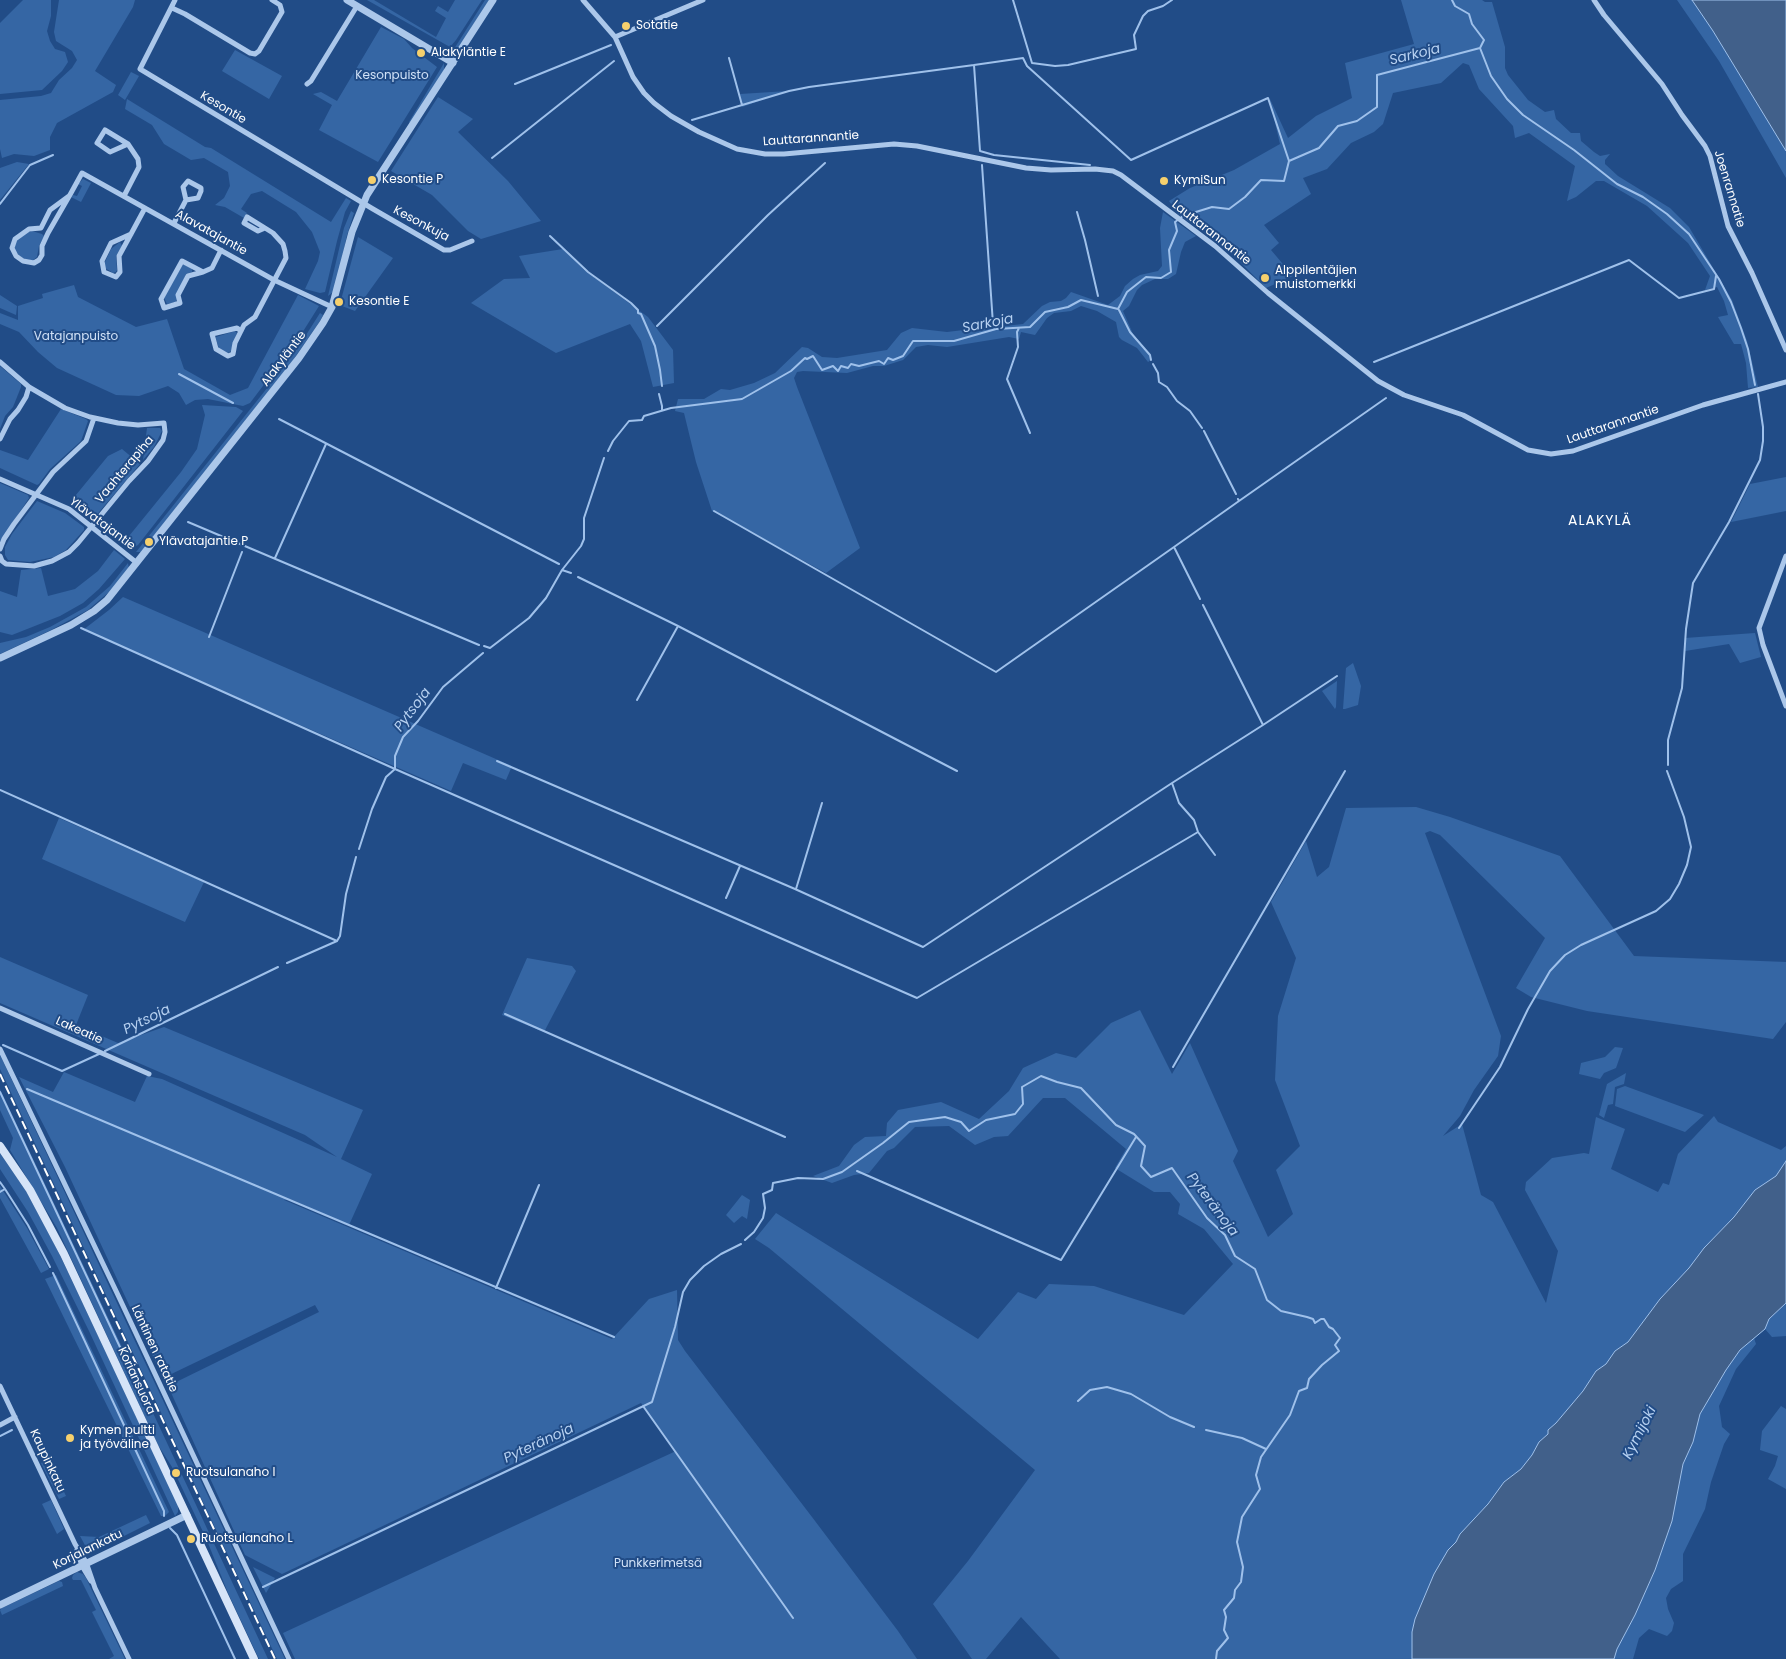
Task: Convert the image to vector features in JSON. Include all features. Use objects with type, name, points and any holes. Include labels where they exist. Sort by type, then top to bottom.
[{"type":"main road","name":"Koriansuora","points":[[0,1146],[30,1190],[64,1254],[254,1659]]},
{"type":"street","name":"Kesontie","points":[[175,0],[140,69],[363,203]]},
{"type":"street","points":[[172,8],[250,53],[255,54],[282,12],[280,5],[272,0]]},
{"type":"street","name":"Alakyläntie","points":[[0,658],[71,625],[94,611],[112,595],[299,358],[324,323],[332,307],[351,237],[363,203],[381,172],[493,0]]},
{"type":"street","name":"Lauttarannantie","points":[[583,0],[615,37],[633,77],[654,103],[671,116],[699,132],[737,149],[765,154],[784,154],[894,144],[917,146],[1026,168],[1051,170],[1095,168],[1113,171],[1129,180],[1215,246],[1268,293],[1378,381],[1404,395],[1463,415],[1528,450],[1551,454],[1573,450],[1704,405],[1786,382]]},
{"type":"street","points":[[615,37],[703,0]]},
{"type":"street","name":"Joenrannatie","points":[[1594,0],[1662,84],[1705,146],[1710,156],[1728,226],[1752,273],[1786,350]]},
{"type":"street","points":[[307,84],[312,81],[353,2],[453,63]]},
{"type":"street","points":[[124,196],[139,164],[138,159],[128,144],[105,130],[97,143],[110,152],[128,144]]},
{"type":"street","name":"Alavatajantie","points":[[69,196],[82,173],[274,280],[332,307]]},
{"type":"street","points":[[41,228],[50,210],[69,196]]},
{"type":"street","points":[[48,233],[41,228],[29,229],[23,232],[13,244],[14,252],[23,261],[34,263],[39,260],[42,255],[42,246],[48,233],[69,196]]},
{"type":"street","points":[[174,223],[186,200]]},
{"type":"street","name":"Kesonkuja","points":[[363,203],[444,250],[450,250],[472,241]]},
{"type":"street","points":[[131,234],[111,243],[102,262],[104,272],[116,277],[120,272],[119,256],[131,234],[145,208]]},
{"type":"street","points":[[241,331],[237,328],[212,334],[216,350],[228,356],[233,354],[235,343],[241,331],[244,325],[254,317],[286,258],[286,250],[283,244],[273,233],[265,228]]},
{"type":"street","points":[[202,272],[182,261],[161,299],[164,308],[180,304],[178,295],[188,276],[202,272],[212,268],[221,250]]},
{"type":"street","points":[[0,362],[29,387],[58,405],[94,418],[86,441],[52,472],[9,531],[0,549]]},
{"type":"street","points":[[0,439],[10,419],[26,397],[29,387]]},
{"type":"street","name":"Vaahterapiha","points":[[0,556],[2,561],[10,564],[28,566],[46,563],[69,552],[148,461],[163,440],[165,432],[164,423],[128,424],[94,418]]},
{"type":"street","name":"Ylävatajantie","points":[[0,479],[69,510],[92,526],[137,563]]},
{"type":"street","points":[[1786,556],[1759,628],[1762,645],[1786,706]]},
{"type":"street","name":"Lakeatie","points":[[0,1008],[149,1074]]},
{"type":"street","name":"Läntinen ratatie","points":[[0,1049],[118,1293],[288,1659]]},
{"type":"street","name":"Kaupinkatu","points":[[0,1386],[129,1659]]},
{"type":"street","points":[[0,1425],[15,1418]]},
{"type":"street","name":"Korjalankatu","points":[[0,1605],[186,1515]]},
{"type":"green space","points":[[23,0],[51,0],[51,16],[47,31],[55,49],[65,52],[68,62],[62,71],[42,90],[0,94],[0,23]]},
{"type":"green space","points":[[59,0],[135,0],[133,7],[95,71],[116,85],[113,92],[57,123],[50,137],[50,150],[34,156],[14,154],[2,158],[0,149],[0,100],[41,96],[51,93],[59,80],[72,68],[77,60],[72,51],[56,41],[54,32]]},
{"type":"green space","points":[[367,0],[374,0],[436,37],[446,18],[435,11],[438,6],[448,12],[455,0],[482,0],[450,47]]},
{"type":"green space","points":[[485,0],[489,0],[457,50],[454,49]]},
{"type":"green space","points":[[1401,0],[1482,0],[1492,2],[1505,47],[1505,68],[1508,75],[1528,100],[1545,112],[1554,110],[1556,119],[1571,133],[1580,133],[1581,141],[1600,156],[1610,154],[1605,160],[1605,164],[1618,176],[1670,208],[1689,227],[1732,300],[1747,341],[1758,387],[1748,388],[1746,363],[1741,344],[1734,344],[1718,317],[1728,315],[1724,301],[1717,287],[1705,290],[1710,276],[1688,243],[1647,206],[1604,181],[1596,181],[1576,197],[1567,201],[1575,166],[1529,133],[1515,138],[1513,126],[1479,89],[1469,65],[1463,63],[1441,83],[1393,93],[1383,124],[1374,132],[1351,143],[1327,169],[1303,178],[1311,194],[1264,225],[1279,243],[1271,250],[1293,276],[1266,288],[1233,253],[1178,214],[1169,201],[1190,188],[1234,170],[1280,144],[1269,97],[1288,138],[1316,116],[1352,98],[1345,63],[1414,44]]},
{"type":"green space","points":[[1677,0],[1692,0],[1713,31],[1786,151],[1786,178],[1719,61]]},
{"type":"green space","name":"Kesonpuisto","points":[[381,27],[404,39],[412,48],[437,67],[378,162],[319,130],[332,105],[313,94],[321,92],[337,101]]},
{"type":"green space","points":[[235,50],[282,76],[269,99],[222,71]]},
{"type":"green space","points":[[444,63],[444,70],[410,123],[409,122]]},
{"type":"green space","points":[[131,72],[139,76],[125,100],[118,95]]},
{"type":"green space","points":[[788,91],[742,107],[740,94]]},
{"type":"green space","points":[[438,97],[473,119],[458,132],[508,181],[541,221],[481,239],[468,231],[432,195],[391,171]]},
{"type":"green space","points":[[127,99],[331,222],[346,198],[351,201],[345,212],[325,292],[320,293],[305,289],[318,261],[320,252],[312,232],[296,212],[262,191],[251,194],[241,209],[247,213],[244,218],[225,207],[215,205],[224,198],[230,186],[228,172],[204,158],[191,160],[164,144],[152,125],[125,109]]},
{"type":"green space","points":[[17,162],[29,164],[0,200],[0,168]]},
{"type":"green space","points":[[83,179],[91,183],[81,202],[71,197],[73,195],[77,196],[82,186],[78,184]]},
{"type":"green space","points":[[351,211],[354,213],[337,281],[333,292],[328,296],[344,228]]},
{"type":"green space","points":[[1163,212],[1196,236],[1185,242],[1176,274],[1168,279],[1155,279],[1142,285],[1137,290],[1129,306],[1123,311],[1133,334],[1152,359],[1148,362],[1137,348],[1119,337],[1116,322],[1097,311],[1081,306],[1071,311],[1054,313],[1047,318],[1035,335],[1021,332],[1019,339],[1009,337],[947,347],[928,345],[916,347],[903,360],[884,366],[873,366],[847,373],[797,372],[794,378],[797,387],[860,548],[826,573],[712,511],[696,462],[684,413],[675,411],[678,399],[704,399],[721,389],[730,390],[754,383],[775,373],[802,347],[808,348],[822,357],[837,358],[887,350],[901,333],[912,328],[947,332],[972,329],[991,320],[1005,326],[1023,324],[1042,306],[1050,302],[1061,301],[1071,292],[1108,305],[1120,296],[1125,286],[1133,279],[1140,275],[1158,271],[1162,266],[1160,228]]},
{"type":"green space","points":[[32,231],[44,236],[39,246],[37,257],[32,261],[25,260],[15,252],[14,246],[17,240]]},
{"type":"green space","points":[[358,237],[393,258],[355,311],[342,306],[341,300]]},
{"type":"green space","points":[[120,242],[122,246],[116,256],[117,270],[113,273],[105,268],[105,262],[111,249]]},
{"type":"green space","points":[[563,249],[584,270],[648,317],[673,350],[674,383],[653,387],[641,341],[630,324],[556,353],[471,303],[504,279],[530,278],[519,256]]},
{"type":"green space","points":[[183,264],[192,269],[192,272],[186,274],[176,302],[167,304],[164,298]]},
{"type":"green space","name":"Vatajanpuisto","points":[[74,285],[78,297],[136,327],[167,319],[184,369],[230,395],[248,388],[298,295],[319,306],[297,341],[250,403],[243,406],[208,399],[195,400],[186,405],[179,393],[168,386],[139,396],[116,395],[57,368],[19,332],[0,324],[0,313],[18,320],[18,306],[43,298],[42,294]]},
{"type":"green space","points":[[0,295],[17,306],[16,315],[0,308]]},
{"type":"green space","points":[[320,313],[323,315],[320,321],[291,363],[141,552],[136,552],[264,392],[301,343]]},
{"type":"green space","points":[[235,331],[237,333],[231,351],[228,353],[219,349],[216,337]]},
{"type":"green space","points":[[0,366],[21,384],[21,387],[13,407],[5,416],[0,429]]},
{"type":"green space","points":[[202,405],[236,407],[243,411],[138,545],[130,546],[125,541],[181,472],[197,449],[205,415]]},
{"type":"green space","points":[[61,409],[88,421],[81,441],[50,469],[39,484],[37,485],[0,468],[0,450],[28,460]]},
{"type":"green space","points":[[147,428],[160,428],[162,431],[154,447],[143,460]]},
{"type":"green space","points":[[122,449],[140,464],[94,518],[71,501],[108,456]]},
{"type":"green space","points":[[1786,477],[1786,511],[1731,522],[1750,484]]},
{"type":"green space","points":[[0,483],[28,495],[29,498],[0,542]]},
{"type":"green space","points":[[37,501],[65,513],[84,527],[84,530],[66,550],[54,557],[30,562],[8,560],[5,555],[5,547],[12,534]]},
{"type":"green space","points":[[114,550],[125,559],[99,589],[83,603],[60,616],[12,635],[0,632],[0,591],[17,597],[21,570],[41,568],[48,596],[75,589],[98,571]]},
{"type":"green space","points":[[128,563],[129,569],[117,585],[88,610],[0,654],[0,643],[26,637],[50,627],[86,607],[110,586]]},
{"type":"green space","points":[[123,597],[512,766],[506,780],[463,763],[451,791],[83,630]]},
{"type":"green space","points":[[1755,633],[1761,657],[1740,663],[1729,644],[1685,651],[1685,638]]},
{"type":"green space","points":[[1353,663],[1361,686],[1358,705],[1343,709],[1346,668]]},
{"type":"green space","points":[[1337,681],[1336,707],[1335,709],[1322,691]]},
{"type":"green space","points":[[1416,807],[1560,856],[1634,956],[1786,962],[1786,1022],[1773,1039],[1587,1011],[1531,997],[1516,988],[1545,938],[1440,835],[1430,831],[1425,833],[1501,1036],[1498,1056],[1474,1090],[1460,1116],[1443,1136],[1462,1124],[1481,1195],[1493,1202],[1546,1303],[1558,1251],[1525,1190],[1526,1182],[1552,1158],[1584,1153],[1589,1154],[1596,1117],[1625,1129],[1611,1169],[1658,1192],[1663,1183],[1669,1185],[1678,1154],[1714,1116],[1718,1122],[1781,1150],[1786,1146],[1786,1161],[1776,1176],[1755,1190],[1734,1217],[1704,1248],[1689,1268],[1660,1299],[1628,1342],[1615,1351],[1606,1364],[1596,1371],[1583,1391],[1548,1430],[1548,1434],[1539,1442],[1521,1469],[1504,1482],[1488,1504],[1460,1534],[1456,1542],[1448,1550],[1412,1632],[1412,1659],[1060,1659],[1021,1617],[986,1659],[972,1659],[933,1604],[968,1561],[1035,1470],[769,1248],[755,1239],[776,1213],[978,1339],[1018,1292],[1036,1299],[1049,1284],[1094,1286],[1184,1315],[1233,1264],[1204,1229],[1178,1214],[1180,1204],[1170,1192],[1154,1192],[1115,1168],[1126,1149],[1065,1098],[1043,1098],[1008,1136],[994,1137],[975,1145],[949,1126],[915,1127],[894,1148],[887,1151],[869,1173],[854,1175],[832,1183],[813,1176],[839,1166],[854,1145],[865,1137],[886,1136],[887,1123],[898,1110],[941,1102],[979,1119],[1009,1091],[1023,1068],[1056,1053],[1076,1058],[1111,1023],[1140,1010],[1172,1074],[1190,1043],[1238,1151],[1233,1161],[1268,1237],[1293,1214],[1276,1170],[1300,1146],[1275,1080],[1278,1016],[1296,958],[1271,902],[1306,841],[1317,877],[1329,867],[1346,808]]},
{"type":"green space","points":[[59,818],[204,882],[185,922],[42,859]]},
{"type":"green space","name":"Punkkerimetsä","points":[[0,957],[88,995],[76,1025],[118,1043],[164,1027],[363,1110],[341,1159],[372,1174],[349,1225],[290,1199],[284,1200],[612,1339],[649,1299],[677,1290],[678,1340],[685,1351],[898,1631],[917,1659],[295,1659],[283,1633],[676,1451],[641,1403],[282,1574],[245,1555],[168,1386],[319,1312],[315,1305],[163,1378],[65,1167],[19,1077],[53,1092],[64,1072],[135,1102],[147,1076],[162,1079],[337,1157],[305,1135],[0,1003]]},
{"type":"green space","points":[[527,958],[572,966],[576,971],[544,1032],[502,1015]]},
{"type":"green space","points":[[1615,1047],[1623,1048],[1616,1068],[1604,1073],[1600,1079],[1579,1074],[1581,1063],[1605,1057]]},
{"type":"green space","points":[[0,1055],[285,1659],[277,1659],[0,1069]]},
{"type":"green space","points":[[1626,1073],[1624,1084],[1615,1087],[1613,1104],[1608,1105],[1604,1118],[1599,1115],[1607,1084]]},
{"type":"green space","points":[[1625,1086],[1704,1115],[1685,1132],[1615,1106],[1617,1089]]},
{"type":"green space","points":[[0,1089],[268,1659],[259,1659],[228,1593],[206,1538],[172,1467],[158,1445],[57,1228],[10,1150],[13,1138],[0,1110]]},
{"type":"green space","points":[[0,1153],[26,1191],[58,1251],[178,1505],[178,1512],[175,1516],[52,1256],[28,1212],[0,1169]]},
{"type":"green space","points":[[0,1186],[27,1228],[49,1269],[41,1273],[0,1198]]},
{"type":"green space","points":[[742,1195],[750,1200],[747,1219],[742,1216],[734,1223],[726,1215]]},
{"type":"green space","points":[[56,1275],[169,1512],[165,1516],[161,1516],[45,1279]]},
{"type":"green space","points":[[1786,1303],[1786,1336],[1772,1337],[1765,1329],[1769,1319]]},
{"type":"green space","points":[[1754,1338],[1756,1344],[1736,1369],[1719,1406],[1722,1427],[1730,1434],[1724,1444],[1711,1482],[1705,1509],[1683,1554],[1683,1581],[1671,1589],[1666,1598],[1674,1623],[1672,1631],[1667,1636],[1649,1629],[1639,1638],[1633,1659],[1614,1659],[1655,1570],[1672,1521],[1683,1464],[1693,1442],[1700,1414],[1740,1350]]},
{"type":"green space","points":[[1781,1406],[1786,1409],[1786,1489],[1768,1479],[1778,1456],[1760,1450],[1762,1431]]},
{"type":"green space","points":[[48,1459],[66,1496],[59,1499],[41,1463]]},
{"type":"green space","points":[[51,1500],[64,1529],[57,1534],[42,1504]]},
{"type":"green space","points":[[146,1515],[150,1523],[96,1550],[87,1549],[80,1536],[99,1537]]},
{"type":"green space","points":[[253,1567],[275,1578],[266,1593]]},
{"type":"green space","points":[[77,1572],[83,1574],[86,1578],[125,1659],[109,1659],[114,1656],[92,1612],[96,1610],[81,1580],[73,1580],[72,1578]]},
{"type":"green space","points":[[59,1581],[62,1582],[63,1586],[2,1615],[0,1610],[2,1608]]},
{"type":"water","points":[[1692,0],[1786,0],[1786,151],[1713,31]]},
{"type":"water","name":"Kymijoki","points":[[1786,1161],[1786,1303],[1769,1319],[1765,1329],[1740,1350],[1700,1414],[1693,1442],[1683,1464],[1672,1521],[1655,1570],[1614,1659],[1412,1659],[1412,1632],[1415,1619],[1434,1574],[1460,1534],[1488,1504],[1504,1482],[1521,1469],[1539,1442],[1548,1434],[1548,1430],[1583,1391],[1596,1371],[1606,1364],[1615,1351],[1628,1342],[1660,1299],[1689,1268],[1704,1248],[1734,1217],[1755,1190],[1776,1176]]},
{"type":"waterway","points":[[1013,0],[1032,63],[1055,66],[1068,65],[1136,49],[1134,35],[1143,16],[1148,11],[1163,6],[1172,0]]},
{"type":"waterway","name":"Sarkoja","points":[[608,451],[613,441],[629,421],[642,420],[644,416],[671,408],[742,399],[791,371],[805,358],[813,356],[822,370],[833,366],[838,371],[841,366],[848,368],[851,364],[859,366],[879,361],[884,364],[888,358],[893,360],[903,356],[913,341],[954,341],[996,329],[1030,327],[1045,312],[1068,307],[1081,300],[1118,309],[1127,292],[1146,277],[1161,278],[1171,272],[1169,250],[1177,231],[1175,222],[1183,216],[1212,207],[1229,209],[1245,197],[1261,180],[1284,181],[1289,161],[1319,148],[1338,126],[1357,121],[1377,107],[1377,75],[1480,48],[1484,40],[1472,24],[1469,14],[1455,6],[1452,0]]},
{"type":"waterway","points":[[515,84],[611,45]]},
{"type":"waterway","points":[[1480,48],[1491,76],[1507,99],[1523,115],[1574,150],[1617,184],[1643,197],[1667,214],[1689,234],[1719,279],[1731,302],[1748,349],[1755,385]]},
{"type":"waterway","points":[[729,58],[742,105]]},
{"type":"waterway","points":[[1090,165],[994,155],[980,151],[974,65],[1023,58],[1027,66],[1131,160],[1268,98],[1289,161]]},
{"type":"waterway","points":[[492,158],[614,61]]},
{"type":"waterway","points":[[692,120],[789,91],[809,87],[974,65]]},
{"type":"waterway","points":[[0,204],[30,165],[53,155]]},
{"type":"waterway","points":[[657,326],[768,215],[825,163]]},
{"type":"waterway","points":[[982,165],[993,324],[996,329]]},
{"type":"waterway","points":[[1077,212],[1098,296]]},
{"type":"waterway","points":[[550,236],[588,272],[631,303],[638,310],[638,313],[641,314],[655,346],[662,386]]},
{"type":"waterway","points":[[1374,362],[1629,260],[1679,298],[1714,289],[1716,276]]},
{"type":"waterway","points":[[1119,310],[1130,332],[1150,355],[1151,360]]},
{"type":"waterway","points":[[1019,328],[1017,332],[1018,347],[1007,379],[1030,433]]},
{"type":"waterway","points":[[1153,364],[1158,373],[1159,382],[1167,387],[1177,401],[1190,411],[1202,428]]},
{"type":"waterway","points":[[179,374],[233,403]]},
{"type":"waterway","points":[[659,394],[662,410]]},
{"type":"waterway","points":[[1668,765],[1668,740],[1682,688],[1686,629],[1693,583],[1729,522],[1760,460],[1763,427],[1758,394]]},
{"type":"waterway","points":[[1239,501],[1386,398]]},
{"type":"waterway","points":[[279,419],[559,564]]},
{"type":"waterway","points":[[1204,431],[1236,494]]},
{"type":"waterway","points":[[275,558],[326,444]]},
{"type":"waterway","name":"Pytsoja","points":[[484,646],[490,648],[529,618],[546,598],[562,570],[581,546],[584,539],[584,518],[604,458]]},
{"type":"waterway","points":[[1200,599],[1174,547],[1239,501],[1238,499]]},
{"type":"waterway","points":[[714,511],[996,672],[1174,547]]},
{"type":"waterway","points":[[188,522],[479,645]]},
{"type":"waterway","points":[[209,637],[242,552]]},
{"type":"waterway","points":[[562,570],[571,573]]},
{"type":"waterway","points":[[578,577],[678,626],[957,771]]},
{"type":"waterway","points":[[1203,605],[1263,725],[1172,783],[1179,803],[1194,820],[1198,832],[1215,855]]},
{"type":"waterway","points":[[637,700],[678,626]]},
{"type":"waterway","points":[[81,628],[395,769],[917,998],[1198,832]]},
{"type":"waterway","name":"Pytsoja","points":[[359,849],[372,809],[386,777],[395,769],[395,756],[403,737],[418,721],[443,687],[483,653]]},
{"type":"waterway","points":[[1263,725],[1337,676]]},
{"type":"waterway","points":[[497,761],[795,889],[923,947],[1172,783]]},
{"type":"waterway","points":[[1173,1067],[1345,771]]},
{"type":"waterway","points":[[1459,1128],[1500,1067],[1528,1009],[1550,971],[1565,955],[1581,945],[1656,911],[1670,899],[1679,884],[1687,865],[1691,847],[1684,817],[1667,771]]},
{"type":"waterway","points":[[0,790],[337,941]]},
{"type":"waterway","points":[[796,889],[822,803]]},
{"type":"waterway","name":"Pytsoja","points":[[287,963],[337,941],[340,936],[346,894],[356,857]]},
{"type":"waterway","points":[[726,898],[740,866]]},
{"type":"waterway","name":"Pytsoja","points":[[105,1051],[278,967]]},
{"type":"waterway","points":[[505,1014],[785,1137]]},
{"type":"waterway","name":"Pytsoja","points":[[3,1045],[62,1071],[99,1054]]},
{"type":"waterway","name":"Pyteränoja","points":[[745,1240],[754,1232],[763,1218],[765,1208],[763,1194],[772,1190],[773,1183],[798,1178],[823,1179],[842,1172],[909,1122],[945,1117],[961,1122],[969,1131],[986,1120],[1015,1114],[1023,1104],[1022,1087],[1041,1076],[1081,1088],[1116,1125],[1134,1134],[1145,1146],[1141,1166],[1151,1177],[1172,1168],[1207,1218],[1225,1235],[1235,1256],[1255,1269],[1267,1300],[1281,1311],[1313,1319],[1315,1323],[1324,1319],[1340,1338],[1335,1345],[1339,1351],[1309,1379],[1307,1388],[1299,1391],[1290,1415],[1261,1457],[1256,1475],[1260,1489],[1242,1517],[1237,1542],[1243,1567],[1241,1582],[1235,1590],[1234,1598],[1224,1610],[1226,1617],[1224,1630],[1228,1638],[1217,1651],[1216,1659]]},
{"type":"waterway","points":[[27,1089],[614,1337]]},
{"type":"waterway","points":[[0,1092],[150,1411]]},
{"type":"waterway","points":[[857,1171],[1061,1260],[1136,1137]]},
{"type":"waterway","points":[[0,1182],[5,1189],[0,1192]]},
{"type":"waterway","points":[[496,1288],[539,1185]]},
{"type":"waterway","points":[[5,1189],[28,1225],[50,1267]]},
{"type":"waterway","name":"Pyteränoja","points":[[263,1587],[652,1402],[675,1327],[683,1292],[690,1280],[704,1266],[721,1254],[741,1244]]},
{"type":"waterway","points":[[53,1273],[164,1511],[164,1516]]},
{"type":"waterway","points":[[1078,1401],[1090,1390],[1107,1387],[1131,1394],[1170,1417],[1194,1427]]},
{"type":"waterway","points":[[643,1406],[793,1618]]},
{"type":"waterway","points":[[0,1436],[12,1430]]},
{"type":"waterway","points":[[1206,1430],[1242,1438],[1266,1449]]},
{"type":"waterway","points":[[170,1528],[177,1535],[235,1659]]},
{"type":"railway","points":[[0,1074],[275,1659]]},
{"type":"place","name":"Sotatie","points":[[626,26]]},
{"type":"place","name":"Alakyläntie E","points":[[421,53]]},
{"type":"place","name":"Kesontie P","points":[[372,180]]},
{"type":"place","name":"KymiSun","points":[[1164,181]]},
{"type":"place","name":"Alppilentäjien muistomerkki","points":[[1265,278]]},
{"type":"place","name":"Kesontie E","points":[[339,302]]},
{"type":"place","name":"Ylävatajantie P","points":[[149,542]]},
{"type":"place","name":"Kymen pultti ja työväline","points":[[70,1438]]},
{"type":"place","name":"Ruotsulanaho I","points":[[176,1473]]},
{"type":"place","name":"Ruotsulanaho L","points":[[191,1539]]},
{"type":"district","name":"ALAKYLÄ","points":[[1600,521]]}]
